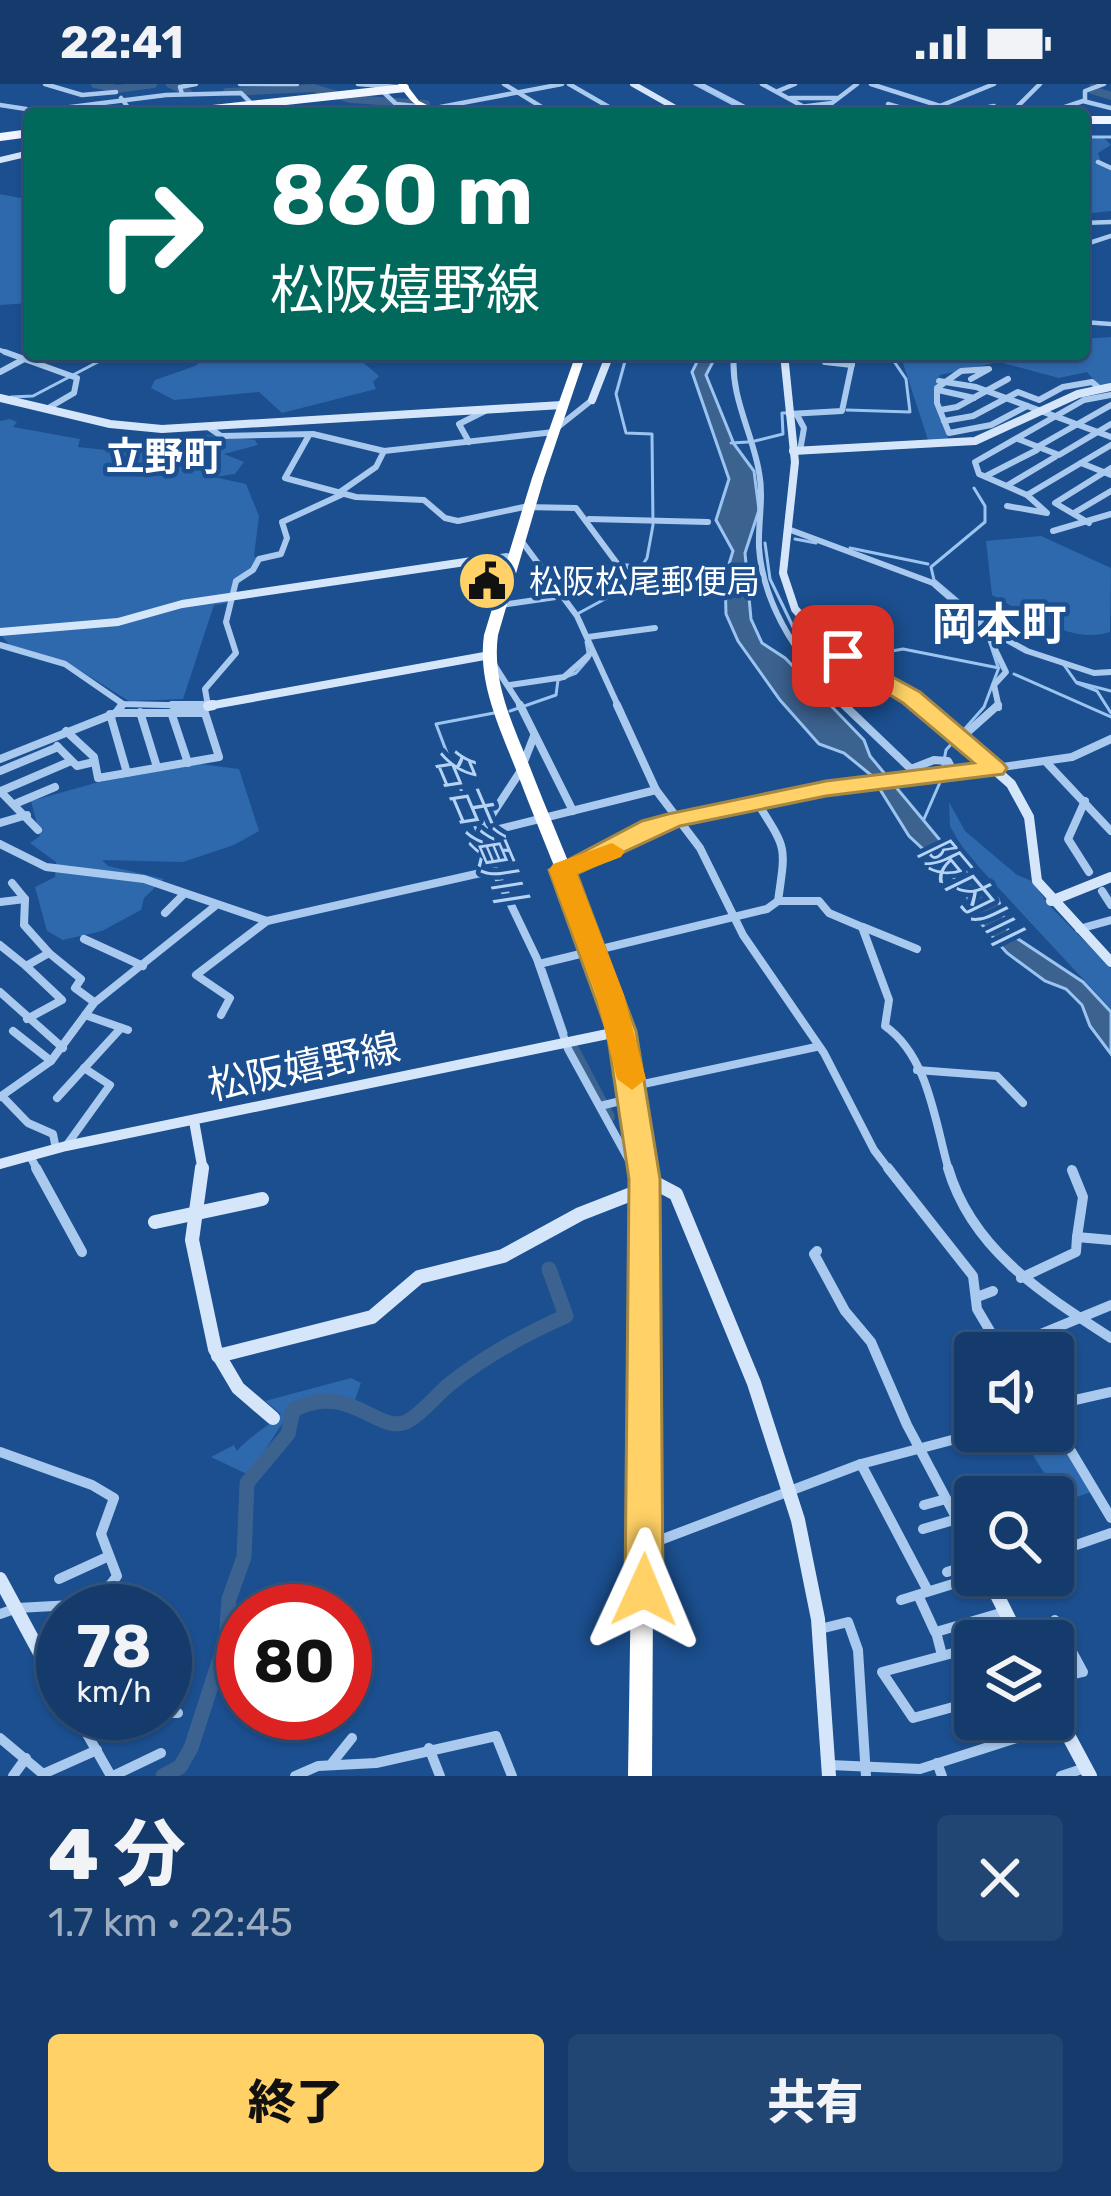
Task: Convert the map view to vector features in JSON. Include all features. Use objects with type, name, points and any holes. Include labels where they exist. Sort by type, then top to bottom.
[{"type":"highway","points":[[403,86],[430,108]]},
{"type":"highway","points":[[579,360],[510,556],[490,638],[490,658],[502,712],[622,1031],[634,1092],[644,1185],[641,1462],[646,1545],[640,1776]]},
{"type":"main road","points":[[213,108],[403,86]]},
{"type":"street","points":[[45,84],[82,95],[114,90],[128,108]]},
{"type":"street","points":[[182,94],[180,87],[196,84]]},
{"type":"street","points":[[241,93],[242,84],[297,84]]},
{"type":"street","points":[[358,84],[377,86],[397,104],[420,108]]},
{"type":"street","points":[[503,84],[544,108]]},
{"type":"street","points":[[439,108],[566,84],[610,108]]},
{"type":"street","points":[[633,84],[675,108]]},
{"type":"street","points":[[700,84],[746,108]]},
{"type":"street","points":[[777,89],[795,84]]},
{"type":"street","points":[[779,108],[826,104],[857,84]]},
{"type":"street","points":[[872,84],[947,108]]},
{"type":"street","points":[[924,108],[994,84]]},
{"type":"street","points":[[1016,108],[1040,84]]},
{"type":"street","points":[[1056,108],[1104,84]]},
{"type":"street","points":[[765,86],[806,108]]},
{"type":"street","points":[[70,108],[182,94],[241,93],[251,103]]},
{"type":"street","points":[[1087,93],[1110,113]]},
{"type":"street","points":[[882,108],[906,96]]},
{"type":"street","points":[[789,98],[837,98]]},
{"type":"street","points":[[888,104],[898,108]]},
{"type":"street","points":[[985,108],[994,106]]},
{"type":"street","points":[[1098,162],[1111,169]]},
{"type":"street","points":[[1089,218],[1096,223]]},
{"type":"street","points":[[1089,224],[1111,222]]},
{"type":"street","points":[[34,360],[77,378],[74,393],[50,407]]},
{"type":"street","points":[[501,605],[611,590],[621,573],[619,566],[588,519],[569,507],[528,508],[458,521],[445,518],[424,500],[342,493],[284,477],[313,434],[384,451],[555,430],[592,400],[608,360]]},
{"type":"street","points":[[733,360],[731,381],[761,488],[760,560],[794,646],[846,711],[910,768],[948,760],[954,773]]},
{"type":"street","points":[[785,360],[796,451],[783,573],[788,595],[808,628],[911,698],[994,768],[1024,805],[1034,873],[1052,902],[1111,962]]},
{"type":"street","points":[[834,360],[852,364]]},
{"type":"street","points":[[792,414],[842,410],[853,360]]},
{"type":"street","points":[[938,386],[951,374],[974,365],[989,369],[971,379]]},
{"type":"street","points":[[951,374],[996,386]]},
{"type":"street","points":[[940,410],[1008,379]]},
{"type":"street","points":[[944,421],[968,418],[1021,390],[1040,400],[1076,384],[1092,382],[1111,391]]},
{"type":"street","points":[[938,386],[986,391],[1111,441],[1027,495]]},
{"type":"street","points":[[938,386],[974,398]]},
{"type":"street","points":[[938,386],[949,433],[972,430],[1028,406]]},
{"type":"street","points":[[796,451],[973,442],[1072,394],[1099,388]]},
{"type":"street","points":[[1007,506],[1047,513],[1027,495],[986,476],[975,462],[1054,416],[1111,391]]},
{"type":"street","points":[[0,398],[130,427],[208,428],[562,405]]},
{"type":"street","points":[[1037,446],[1111,405]]},
{"type":"street","points":[[1068,409],[1089,417]]},
{"type":"street","points":[[469,442],[459,424],[486,410]]},
{"type":"street","points":[[1016,438],[1059,454],[1111,424]]},
{"type":"street","points":[[208,428],[221,436],[308,437]]},
{"type":"street","points":[[986,476],[1034,448],[1055,457],[1006,486]]},
{"type":"street","points":[[66,731],[94,762],[98,778],[219,758],[205,709],[206,689],[236,653],[226,622],[236,581],[259,560],[285,550],[282,522],[293,512],[342,493],[376,467],[384,451]]},
{"type":"street","points":[[1081,463],[1109,472]]},
{"type":"street","points":[[1089,523],[1055,503],[1109,472]]},
{"type":"street","points":[[1073,514],[1111,491]]},
{"type":"street","points":[[1052,531],[1111,514]]},
{"type":"street","points":[[588,519],[708,522]]},
{"type":"street","points":[[788,529],[933,583],[990,631],[1063,664],[1094,673],[1111,672]]},
{"type":"street","points":[[519,538],[555,587],[557,597],[576,615],[656,790],[700,848],[734,917],[824,1054],[874,1150],[973,1276],[977,1309],[990,1332]]},
{"type":"street","points":[[0,632],[118,622],[229,597],[510,556]]},
{"type":"street","points":[[619,566],[634,567]]},
{"type":"street","points":[[588,637],[655,628]]},
{"type":"street","points":[[957,734],[999,709],[994,685],[1006,672],[993,653],[990,631]]},
{"type":"street","points":[[0,645],[65,664],[123,704],[205,709]]},
{"type":"street","points":[[510,685],[564,677],[590,654]]},
{"type":"street","points":[[0,759],[113,713],[172,715],[490,658],[510,685],[573,811]]},
{"type":"street","points":[[113,713],[123,704]]},
{"type":"street","points":[[140,712],[157,767]]},
{"type":"street","points":[[113,713],[127,773]]},
{"type":"street","points":[[172,715],[188,763]]},
{"type":"street","points":[[481,834],[523,767],[534,736]]},
{"type":"street","points":[[51,737],[77,766],[94,762]]},
{"type":"street","points":[[562,870],[599,857],[651,826],[677,819],[826,789],[1046,762],[1072,757],[1111,739]]},
{"type":"street","points":[[0,771],[58,746]]},
{"type":"street","points":[[0,791],[70,761]]},
{"type":"street","points":[[1046,762],[1111,831]]},
{"type":"street","points":[[17,803],[55,787]]},
{"type":"street","points":[[481,834],[656,790]]},
{"type":"street","points":[[0,791],[17,803],[38,830]]},
{"type":"street","points":[[1085,800],[1068,839],[1089,872]]},
{"type":"street","points":[[758,804],[779,830],[785,851],[778,901]]},
{"type":"street","points":[[0,823],[27,815]]},
{"type":"street","points":[[481,834],[541,963],[566,1042],[644,1185]]},
{"type":"street","points":[[0,844],[46,867],[144,879],[267,921],[494,870]]},
{"type":"street","points":[[1052,902],[1111,877]]},
{"type":"street","points":[[12,883],[25,899],[24,925],[81,979],[74,988],[94,1003]]},
{"type":"street","points":[[1102,890],[1111,905]]},
{"type":"street","points":[[165,914],[185,893]]},
{"type":"street","points":[[0,902],[25,899]]},
{"type":"street","points":[[541,963],[767,909],[778,901],[819,901],[829,913],[917,949]]},
{"type":"street","points":[[84,1069],[110,1084],[61,1148],[53,1134],[28,1123],[1,1095],[51,1061],[94,1003],[216,907]]},
{"type":"street","points":[[1078,928],[1111,920]]},
{"type":"street","points":[[221,1015],[230,998],[196,975],[254,936],[267,921]]},
{"type":"street","points":[[862,926],[889,1000],[886,1025],[904,1040],[941,1130],[960,1202],[986,1244],[1019,1278],[1111,1338]]},
{"type":"street","points":[[85,939],[143,966]]},
{"type":"street","points":[[0,945],[62,1000],[27,1018]]},
{"type":"street","points":[[26,966],[49,952]]},
{"type":"street","points":[[0,992],[64,1048]]},
{"type":"street","points":[[57,1098],[125,1029],[85,1015]]},
{"type":"street","points":[[13,1031],[51,1061]]},
{"type":"street","name":"松阪嬉野線","points":[[0,1164],[622,1031]]},
{"type":"street","points":[[602,1106],[634,1092],[816,1047]]},
{"type":"street","points":[[916,1070],[997,1076],[1023,1103]]},
{"type":"street","points":[[194,1121],[203,1171],[192,1240],[218,1356],[238,1388],[273,1418]]},
{"type":"street","points":[[30,1156],[82,1252]]},
{"type":"street","points":[[1019,1278],[1076,1252],[1083,1196],[1072,1171]]},
{"type":"street","points":[[218,1356],[372,1317],[419,1277],[503,1256],[644,1185],[664,1186],[683,1204],[790,1492],[820,1629],[829,1770],[939,1770],[1003,1740]]},
{"type":"street","points":[[155,1222],[262,1199]]},
{"type":"street","points":[[1077,1237],[1111,1240]]},
{"type":"street","points":[[817,1250],[814,1254],[844,1310],[873,1346],[875,1361],[954,1514]]},
{"type":"street","points":[[977,1297],[993,1291]]},
{"type":"street","points":[[1045,1332],[1111,1305]]},
{"type":"street","points":[[1074,1400],[1111,1392]]},
{"type":"street","points":[[646,1545],[861,1464],[954,1440]]},
{"type":"street","points":[[0,1452],[92,1485],[114,1498],[100,1534],[117,1576],[110,1584]]},
{"type":"street","points":[[1072,1452],[1111,1518]]},
{"type":"street","points":[[861,1464],[923,1593],[942,1655]]},
{"type":"street","points":[[924,1505],[946,1499]]},
{"type":"street","points":[[923,1529],[954,1521]]},
{"type":"street","points":[[1074,1546],[1111,1533]]},
{"type":"street","points":[[59,1579],[107,1557]]},
{"type":"street","points":[[947,1572],[954,1570]]},
{"type":"street","points":[[0,1579],[36,1640]]},
{"type":"street","points":[[901,1600],[954,1584]]},
{"type":"street","points":[[996,1596],[1009,1620]]},
{"type":"street","points":[[0,1614],[36,1608]]},
{"type":"street","points":[[936,1632],[1005,1612]]},
{"type":"street","points":[[820,1629],[848,1622],[858,1650],[866,1772]]},
{"type":"street","points":[[954,1652],[882,1672],[914,1718],[954,1707]]},
{"type":"street","points":[[332,1763],[376,1770],[429,1748],[496,1736],[512,1776]]},
{"type":"street","points":[[0,1738],[46,1773],[97,1750]]},
{"type":"street","points":[[91,1740],[112,1776],[161,1753]]},
{"type":"street","points":[[295,1776],[332,1763],[350,1740]]},
{"type":"street","points":[[1061,1776],[1088,1772],[1071,1740]]},
{"type":"street","points":[[429,1748],[440,1776]]},
{"type":"street","points":[[14,1776],[26,1758]]},
{"type":"shaded area","points":[[1104,138],[1111,145],[1098,153],[1101,162],[1111,166],[1111,211],[1089,213],[1089,139]]},
{"type":"shaded area","points":[[0,194],[20,198],[24,194],[24,303],[0,305]]},
{"type":"shaded area","points":[[1111,337],[1111,386],[1098,385],[1087,372],[1059,378],[999,362],[940,375],[934,395],[949,441],[928,440],[902,360],[1089,360],[1089,339]]},
{"type":"shaded area","points":[[202,360],[360,360],[379,376],[373,382],[376,389],[282,413],[259,392],[174,400],[151,388],[155,380]]},
{"type":"shaded area","points":[[0,421],[17,422],[13,427],[80,439],[78,447],[115,451],[207,435],[255,440],[258,445],[224,454],[244,462],[235,474],[214,477],[246,484],[259,516],[254,556],[259,559],[228,603],[214,605],[183,699],[129,701],[68,663],[13,649],[0,634]]},
{"type":"shaded area","points":[[1041,536],[1111,568],[1110,632],[1065,631],[992,595],[986,541]]},
{"type":"shaded area","points":[[200,764],[239,769],[259,831],[183,862],[102,860],[108,866],[164,879],[144,898],[141,910],[102,931],[63,940],[47,931],[35,887],[55,877],[56,862],[30,843],[40,836],[31,801],[99,782]]},
{"type":"shaded area","points":[[949,802],[965,831],[1017,875],[1032,881],[1111,968],[1111,1009],[964,851],[950,826]]},
{"type":"shaded area","points":[[351,1378],[361,1383],[355,1400],[314,1396],[296,1402],[249,1475],[211,1457],[234,1445],[237,1451],[281,1414],[265,1401]]},
{"type":"shaded area","points":[[1031,1452],[1069,1452],[1094,1491],[1074,1498],[1074,1476],[1046,1476]]},
{"type":"water","name":"阪内川","points":[[698,360],[714,360],[706,375],[734,444],[754,471],[759,510],[745,553],[751,619],[762,643],[785,658],[864,740],[870,756],[969,875],[998,899],[1009,933],[1083,982],[1111,1012],[1111,1054],[1090,1026],[1082,1005],[1066,989],[1045,981],[1007,953],[971,912],[966,889],[909,836],[871,775],[844,753],[819,744],[738,641],[726,614],[725,577],[733,551],[716,520],[729,479],[692,372]]},
{"type":"waterway","points":[[95,84],[117,89],[153,84]]},
{"type":"waterway","points":[[170,84],[189,93]]},
{"type":"waterway","points":[[695,84],[740,108]]},
{"type":"waterway","points":[[1095,84],[1092,90],[1111,96]]},
{"type":"waterway","points":[[227,92],[314,88],[350,99],[426,104]]},
{"type":"waterway","points":[[1089,137],[1111,137]]},
{"type":"waterway","points":[[11,397],[33,396],[102,360]]},
{"type":"waterway","name":"名古須川","points":[[579,613],[629,586],[647,558],[653,525],[652,434],[626,433],[616,394],[625,360]]},
{"type":"waterway","points":[[847,410],[910,412],[906,379],[893,360]]},
{"type":"waterway","points":[[755,441],[783,434],[782,413],[790,413]]},
{"type":"waterway","points":[[731,443],[748,442]]},
{"type":"waterway","points":[[974,488],[985,506],[985,522],[931,567],[934,580],[987,625]]},
{"type":"waterway","points":[[795,539],[816,543]]},
{"type":"waterway","points":[[765,543],[770,579],[808,658],[845,658]]},
{"type":"waterway","points":[[850,548],[928,564]]},
{"type":"waterway","points":[[986,631],[998,667]]},
{"type":"waterway","name":"名古須川","points":[[510,711],[556,695],[558,680],[576,673],[589,658],[586,642]]},
{"type":"waterway","points":[[854,658],[903,649],[999,668]]},
{"type":"waterway","points":[[1064,665],[1076,682],[1111,691]]},
{"type":"waterway","points":[[942,771],[946,750],[984,707],[998,670]]},
{"type":"waterway","points":[[1014,674],[1111,717]]},
{"type":"waterway","points":[[1077,683],[1097,691],[1111,713]]},
{"type":"waterway","name":"名古須川","points":[[477,832],[436,724],[494,713]]},
{"type":"waterway","points":[[924,819],[941,780]]},
{"type":"waterway","name":"名古須川","points":[[544,969],[566,1033]]},
{"type":"waterway","name":"名古須川","points":[[573,1049],[609,1117]]},
{"type":"waterway","name":"名古須川","points":[[163,1776],[180,1767],[191,1748],[226,1640],[229,1599],[244,1557],[247,1483],[288,1434],[293,1410],[331,1401],[386,1422],[408,1421],[478,1363],[566,1316],[549,1269]]},
{"type":"slow traffic","points":[[612,851],[562,870],[610,995],[632,1079]]},
{"type":"place","name":"松阪松尾郵便局","points":[[487,581]]},
{"type":"district","name":"立野町","points":[[164,457]]},
{"type":"district","name":"岡本町","points":[[999,624]]},
{"type":"route","points":[[644,1590],[645,1179],[622,1031],[562,870],[599,857],[651,826],[677,819],[826,789],[994,768],[911,698],[843,656]]}]
